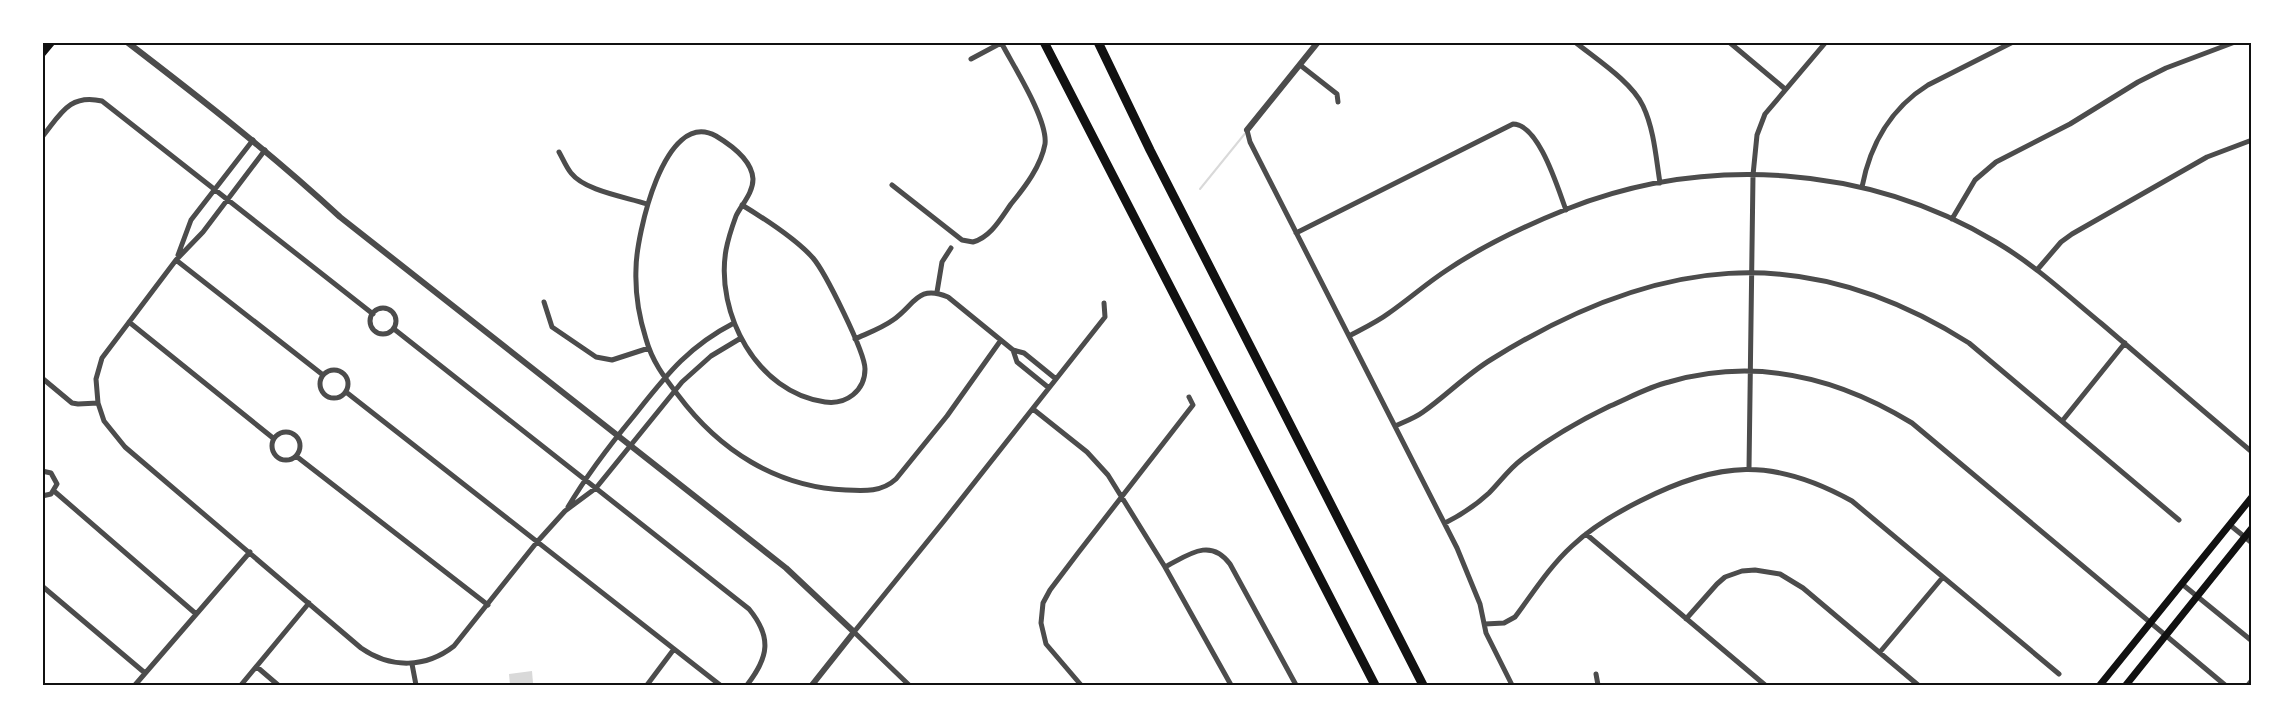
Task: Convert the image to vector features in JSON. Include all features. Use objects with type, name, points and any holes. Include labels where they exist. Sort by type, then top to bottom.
[{"type":"highway","points":[[1044,42],[1350,635],[1373,685]]},
{"type":"highway","points":[[1098,42],[1150,150],[1423,685]]},
{"type":"main road","points":[[42,54],[51,42]]},
{"type":"main road","points":[[2100,685],[2252,497]]},
{"type":"main road","points":[[2126,685],[2252,528]]},
{"type":"street","points":[[127,42],[253,140],[340,218],[786,568],[909,685]]},
{"type":"street","points":[[1318,42],[1248,130],[1250,142],[1473,583],[1489,641],[1512,685]]},
{"type":"street","points":[[1575,42],[1620,79],[1642,104],[1650,124],[1660,183]]},
{"type":"street","points":[[1729,42],[1785,89]]},
{"type":"street","points":[[1749,469],[1753,175],[1757,135],[1766,114],[1826,42]]},
{"type":"street","points":[[1862,187],[1876,142],[1898,111],[1928,85],[2013,42]]},
{"type":"street","points":[[1952,219],[1975,180],[1996,162],[2070,124],[2138,82],[2166,68],[2235,42]]},
{"type":"street","points":[[892,185],[962,240],[973,242],[988,234],[1031,176],[1041,158],[1045,141],[1042,122],[1001,43],[971,59]]},
{"type":"street","points":[[1300,64],[1337,94],[1338,102]]},
{"type":"street","points":[[42,137],[69,105],[77,100],[102,101],[216,188],[373,314]]},
{"type":"street","points":[[1296,233],[1513,124],[1526,130],[1543,153],[1566,210]]},
{"type":"street","points":[[742,205],[768,221],[814,259],[863,356],[865,366],[862,383],[853,395],[843,402],[822,402],[795,392],[771,376],[741,338],[725,296],[724,265],[730,233],[742,205],[752,186],[752,171],[742,157],[717,137],[704,132],[684,137],[662,169],[647,204],[638,246],[637,294],[648,348],[674,391],[692,414],[717,439],[742,457],[771,473],[829,489],[878,490],[886,486],[896,478],[944,421],[1001,340]]},
{"type":"street","points":[[176,260],[191,220],[253,140]]},
{"type":"street","points":[[2037,270],[2061,242],[2072,234],[2114,212],[2183,169],[2252,140]]},
{"type":"street","points":[[265,150],[204,231],[176,260],[106,351],[99,364],[96,392],[98,403],[104,421],[125,447],[368,653],[390,662],[412,664],[436,657],[454,646],[537,542],[565,511],[596,488],[674,391],[711,356],[741,338]]},
{"type":"street","points":[[559,152],[572,174],[581,181],[592,187],[647,204]]},
{"type":"street","points":[[1348,336],[1388,314],[1417,290],[1451,267],[1506,237],[1566,210],[1617,191],[1706,176],[1794,176],[1862,187],[1910,202],[1952,219],[1996,242],[2037,270],[2252,452]]},
{"type":"street","points":[[937,292],[942,262],[951,248]]},
{"type":"street","points":[[176,260],[323,375]]},
{"type":"street","points":[[1395,426],[1421,414],[1491,359],[1579,311],[1603,301],[1675,279],[1711,274],[1794,275],[1854,288],[1907,308],[1969,343],[2179,520]]},
{"type":"street","points":[[855,339],[893,321],[920,296],[937,292],[948,297],[1013,350],[1024,353],[1056,379]]},
{"type":"street","points":[[544,302],[552,327],[596,357],[612,360],[648,348]]},
{"type":"street","points":[[812,685],[1105,316],[1104,303]]},
{"type":"street","points":[[381,308],[391,311],[396,320],[394,329],[385,334],[375,332],[371,325],[373,314],[381,308]]},
{"type":"street","points":[[129,322],[273,438]]},
{"type":"street","points":[[565,511],[584,479],[664,377],[693,349],[734,323]]},
{"type":"street","points":[[394,329],[736,597],[758,619],[766,646],[761,662],[747,685]]},
{"type":"street","points":[[2063,420],[2125,344]]},
{"type":"street","points":[[1013,350],[1017,363],[1049,388]]},
{"type":"street","points":[[323,375],[333,370],[343,373],[348,382],[346,392]]},
{"type":"street","points":[[1444,523],[1466,512],[1489,493],[1518,461],[1560,433],[1599,412],[1668,382],[1700,375],[1751,372],[1788,373],[1868,397],[1912,423],[2224,685]]},
{"type":"street","points":[[323,375],[321,386],[327,396],[335,398],[346,392]]},
{"type":"street","points":[[42,378],[72,403],[98,403]]},
{"type":"street","points":[[346,392],[720,685]]},
{"type":"street","points":[[1081,685],[1046,644],[1041,622],[1043,603],[1050,590],[1193,405],[1189,397]]},
{"type":"street","points":[[1033,409],[1092,457],[1108,475],[1165,567],[1230,683],[1221,685]]},
{"type":"street","points":[[286,431],[294,434],[300,445],[296,456],[283,460],[275,456],[271,447],[273,438],[286,431]]},
{"type":"street","points":[[296,456],[488,605]]},
{"type":"street","points":[[1485,624],[1504,623],[1515,617],[1559,560],[1586,534],[1620,511],[1678,483],[1710,473],[1749,469],[1804,478],[1852,501],[2059,674]]},
{"type":"street","points":[[42,471],[54,476],[57,484],[54,492],[48,496],[42,496]]},
{"type":"street","points":[[54,492],[195,613]]},
{"type":"street","points":[[2230,525],[2252,543]]},
{"type":"street","points":[[1586,534],[1765,685]]},
{"type":"street","points":[[1165,567],[1204,549],[1214,550],[1224,556],[1296,685]]},
{"type":"street","points":[[135,685],[250,552]]},
{"type":"street","points":[[1686,619],[1725,577],[1743,571],[1767,571],[1780,574],[1793,580],[1918,685]]},
{"type":"street","points":[[1880,652],[1942,577]]},
{"type":"street","points":[[2182,584],[2252,641]]},
{"type":"street","points":[[42,586],[144,673]]},
{"type":"street","points":[[241,685],[309,603]]},
{"type":"street","points":[[647,685],[674,649]]},
{"type":"street","points":[[412,664],[416,685]]},
{"type":"street","points":[[256,666],[278,685]]},
{"type":"street","points":[[1596,674],[1598,685]]},
{"type":"street","points":[[2248,685],[2252,680]]},
{"type":"shaded area","points":[[532,671],[533,683],[510,685],[509,674]]},
{"type":"waterway","points":[[1200,189],[1247,131]]}]
